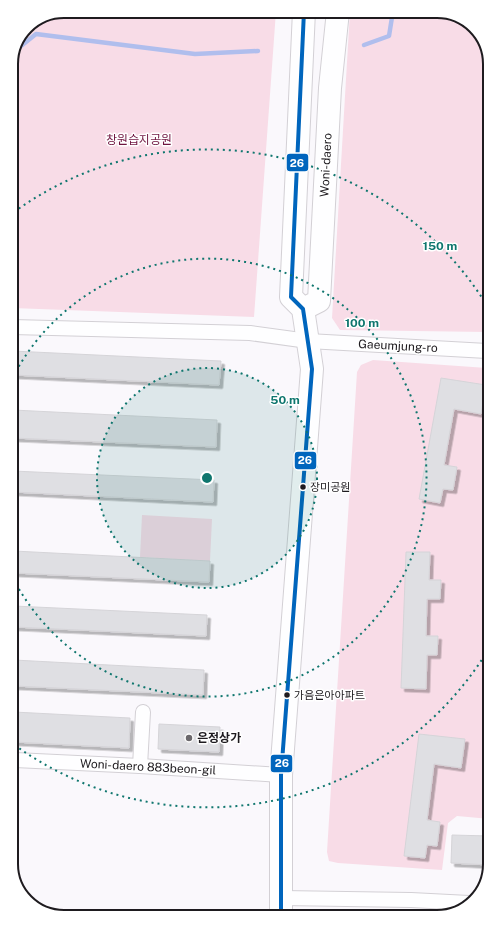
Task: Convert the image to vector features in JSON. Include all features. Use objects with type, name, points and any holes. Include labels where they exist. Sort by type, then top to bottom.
[{"type":"main road","points":[[282,906],[281,775],[312,369],[303,309],[291,297],[304,18]]},
{"type":"main road","name":"Woni-daero","points":[[303,309],[319,301],[330,88],[337,18]]},
{"type":"street","name":"Gaeumjung-ro","points":[[18,327],[250,333],[308,340],[483,351]]},
{"type":"street","points":[[140,766],[143,712]]},
{"type":"street","name":"Woni-daero 883beon-gil","points":[[18,760],[281,775]]},
{"type":"street","points":[[282,906],[411,900],[461,903]]},
{"type":"green space","name":"창원습지공원","points":[[64,18],[275,18],[254,317],[18,308],[18,61],[26,39],[39,26],[55,19]]},
{"type":"green space","points":[[350,18],[440,18],[460,24],[477,41],[482,55],[483,64],[483,332],[340,330],[332,318]]},
{"type":"green space","points":[[373,360],[483,368],[483,818],[457,816],[448,823],[442,870],[338,863],[329,861],[327,852],[357,372],[361,365]]},
{"type":"green space","points":[[142,515],[212,519],[210,561],[140,557]]},
{"type":"building","points":[[18,351],[221,361],[219,385],[18,375]]},
{"type":"building","points":[[441,378],[483,385],[483,402],[481,414],[454,409],[444,465],[457,467],[453,490],[443,489],[440,503],[419,499]]},
{"type":"building","points":[[18,410],[217,420],[216,447],[18,438]]},
{"type":"building","points":[[18,471],[214,480],[213,502],[18,492]]},
{"type":"building","points":[[18,551],[210,561],[209,582],[18,573]]},
{"type":"building","points":[[406,552],[430,552],[429,580],[441,580],[440,599],[427,599],[426,636],[438,636],[437,655],[427,655],[426,689],[401,688]]},
{"type":"building","points":[[18,606],[207,615],[206,636],[18,627]]},
{"type":"building","points":[[18,660],[204,670],[203,695],[18,686]]},
{"type":"building","points":[[18,712],[130,718],[129,748],[18,742]]},
{"type":"building","name":"은정상가","points":[[159,724],[220,727],[219,752],[158,749]]},
{"type":"building","points":[[419,734],[465,739],[461,768],[434,764],[427,820],[440,822],[437,846],[427,845],[425,858],[404,856]]},
{"type":"building","points":[[452,835],[483,836],[483,865],[451,863]]},
{"type":"waterway","points":[[364,45],[389,36],[392,18]]},
{"type":"waterway","points":[[24,44],[36,34],[195,54],[258,51]]},
{"type":"transit line","name":"26","points":[[281,910],[281,775],[312,369],[303,309],[291,297],[304,18]]},
{"type":"place","name":"장미공원","points":[[303,487]]},
{"type":"place","name":"가음은아아파트","points":[[287,695]]},
{"type":"place","name":"은정상가","points":[[189,738]]}]
